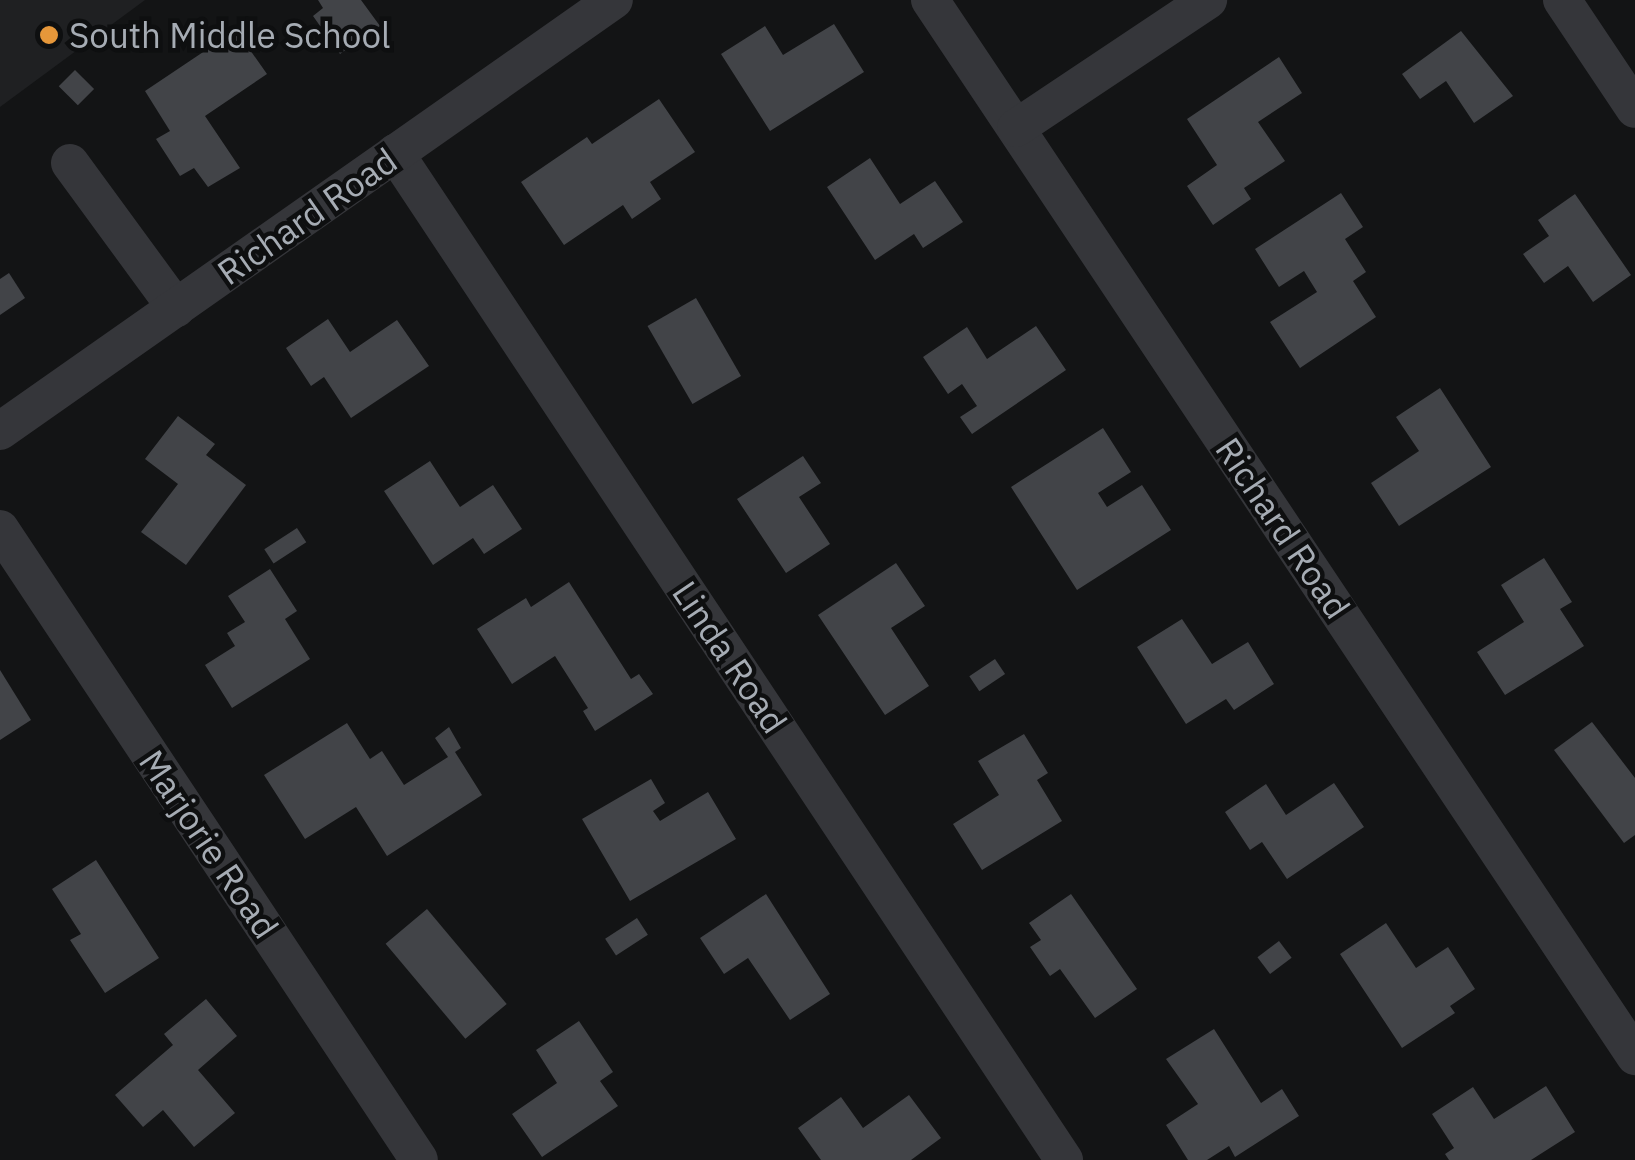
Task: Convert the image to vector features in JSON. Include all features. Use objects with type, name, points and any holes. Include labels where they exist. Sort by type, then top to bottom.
[{"type":"street","name":"Richard Road","points":[[0,431],[614,0]]},
{"type":"street","name":"Richard Road","points":[[930,0],[1635,1056]]},
{"type":"street","points":[[1016,128],[1208,0]]},
{"type":"street","points":[[1562,0],[1635,109]]},
{"type":"street","name":"Linda Road","points":[[396,154],[1064,1160]]},
{"type":"street","points":[[70,163],[176,308]]},
{"type":"street","name":"Marjorie Road","points":[[0,528],[419,1160]]},
{"type":"shaded area","name":"South Middle School","points":[[0,0],[145,0],[0,107]]},
{"type":"building","points":[[318,0],[361,0],[380,26],[340,54],[313,16],[323,8]]},
{"type":"building","points":[[834,24],[864,72],[770,131],[721,54],[765,26],[783,55]]},
{"type":"building","points":[[236,30],[267,74],[205,116],[240,168],[208,187],[194,168],[180,176],[156,139],[170,131],[145,91]]},
{"type":"building","points":[[1461,31],[1513,96],[1474,123],[1446,81],[1420,99],[1402,74]]},
{"type":"building","points":[[1279,57],[1302,93],[1258,122],[1285,161],[1244,188],[1251,199],[1213,225],[1187,186],[1217,165],[1187,119]]},
{"type":"building","points":[[75,70],[94,89],[78,105],[59,86]]},
{"type":"building","points":[[659,99],[695,152],[650,182],[661,199],[632,219],[623,205],[564,245],[521,182],[587,137],[592,144]]},
{"type":"building","points":[[870,158],[900,204],[935,181],[963,222],[923,248],[914,234],[875,260],[827,187]]},
{"type":"building","points":[[1341,193],[1363,227],[1345,239],[1366,272],[1353,281],[1376,317],[1300,368],[1270,322],[1317,292],[1304,271],[1279,287],[1255,249]]},
{"type":"building","points":[[1575,194],[1631,275],[1593,302],[1568,266],[1544,283],[1523,254],[1549,236],[1538,220]]},
{"type":"building","points":[[9,273],[25,298],[0,315],[0,279]]},
{"type":"building","points":[[696,298],[741,376],[693,404],[648,326]]},
{"type":"building","points":[[328,319],[350,352],[397,320],[429,366],[351,418],[324,377],[311,386],[286,348]]},
{"type":"building","points":[[1036,326],[1066,370],[972,434],[960,417],[977,406],[962,384],[948,394],[923,357],[967,327],[987,359]]},
{"type":"building","points":[[1440,388],[1491,467],[1399,526],[1371,483],[1419,451],[1396,417]]},
{"type":"building","points":[[178,416],[215,444],[206,455],[246,485],[186,565],[141,532],[178,484],[145,459]]},
{"type":"building","points":[[1103,428],[1131,472],[1098,493],[1107,507],[1142,485],[1171,530],[1077,590],[1011,487]]},
{"type":"building","points":[[803,456],[821,483],[799,497],[830,544],[786,573],[737,499]]},
{"type":"building","points":[[430,461],[460,507],[493,485],[522,529],[484,554],[473,538],[433,565],[384,491]]},
{"type":"building","points":[[297,528],[306,542],[274,563],[264,549]]},
{"type":"building","points":[[1544,558],[1572,602],[1560,609],[1584,646],[1505,695],[1477,652],[1524,622],[1501,585]]},
{"type":"building","points":[[896,563],[925,606],[891,628],[929,686],[885,715],[818,615]]},
{"type":"building","points":[[270,569],[297,611],[285,619],[310,659],[232,708],[205,665],[235,646],[227,633],[245,622],[228,596]]},
{"type":"building","points":[[569,582],[631,679],[639,674],[653,694],[595,731],[583,711],[588,708],[555,656],[512,684],[477,629],[526,598],[531,607]]},
{"type":"building","points":[[1182,619],[1212,664],[1248,642],[1274,684],[1234,710],[1226,699],[1186,724],[1137,647]]},
{"type":"building","points":[[995,659],[1005,674],[979,691],[969,676]]},
{"type":"building","points":[[0,670],[31,720],[0,740]]},
{"type":"building","points":[[1592,722],[1635,778],[1635,835],[1624,843],[1554,750]]},
{"type":"building","points":[[347,723],[370,759],[382,751],[404,785],[448,757],[435,738],[449,727],[461,748],[455,752],[482,795],[387,856],[356,807],[305,839],[264,775]]},
{"type":"building","points":[[1024,734],[1048,773],[1037,780],[1062,821],[982,870],[953,824],[999,795],[978,761]]},
{"type":"building","points":[[651,779],[665,803],[653,811],[660,821],[708,792],[736,839],[630,901],[582,819]]},
{"type":"building","points":[[1334,783],[1364,827],[1287,879],[1262,842],[1250,850],[1225,812],[1266,784],[1286,815]]},
{"type":"building","points":[[96,860],[159,958],[105,993],[70,940],[81,934],[52,889]]},
{"type":"building","points":[[766,894],[830,994],[790,1020],[748,958],[724,974],[700,938]]},
{"type":"building","points":[[1071,894],[1137,989],[1095,1018],[1060,969],[1050,976],[1030,947],[1041,940],[1029,923]]},
{"type":"building","points":[[427,909],[507,1004],[465,1039],[386,944]]},
{"type":"building","points":[[637,918],[648,935],[616,955],[605,939]]},
{"type":"building","points":[[1386,923],[1416,968],[1448,947],[1475,989],[1450,1006],[1455,1013],[1402,1048],[1340,954]]},
{"type":"building","points":[[1279,941],[1292,958],[1270,974],[1257,957]]},
{"type":"building","points":[[206,999],[237,1036],[198,1070],[235,1113],[194,1147],[163,1110],[143,1127],[115,1095],[173,1045],[164,1034]]},
{"type":"building","points":[[579,1021],[613,1072],[600,1081],[618,1106],[542,1157],[512,1114],[557,1083],[536,1050]]},
{"type":"building","points":[[1214,1029],[1261,1103],[1282,1089],[1299,1116],[1235,1157],[1229,1146],[1207,1160],[1188,1160],[1166,1125],[1198,1104],[1166,1059]]},
{"type":"building","points":[[1546,1086],[1575,1132],[1531,1160],[1449,1160],[1445,1154],[1454,1148],[1432,1114],[1473,1087],[1494,1119]]},
{"type":"building","points":[[909,1095],[941,1138],[911,1160],[821,1160],[798,1128],[841,1097],[863,1128]]},
{"type":"place","name":"South Middle School","points":[[49,35]]}]
